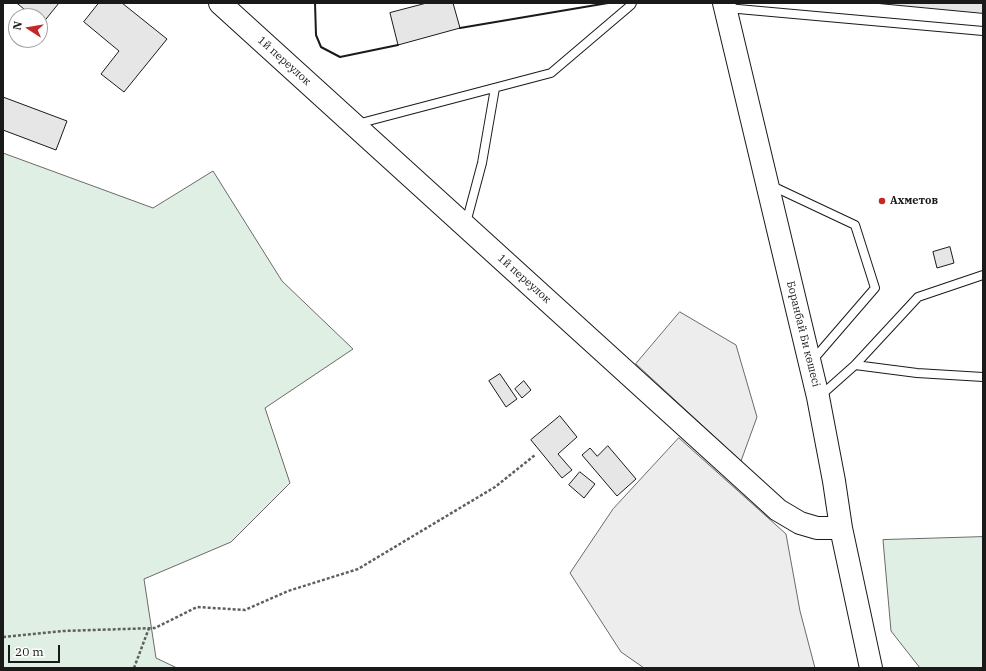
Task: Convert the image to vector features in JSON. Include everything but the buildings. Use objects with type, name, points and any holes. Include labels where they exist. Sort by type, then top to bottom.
[{"type":"street","name":"1й переулок","points":[[220,3],[778,510],[800,523],[817,528],[841,528]]},
{"type":"street","name":"Боранбай Би көшесі","points":[[725,5],[818,397],[834,481],[841,528],[871,668]]},
{"type":"lane","points":[[355,125],[551,73],[632,3]]},
{"type":"lane","points":[[725,5],[983,31]]},
{"type":"lane","points":[[465,226],[482,163],[495,88]]},
{"type":"lane","points":[[767,184],[855,225],[875,288],[810,364]]},
{"type":"lane","points":[[818,397],[855,365],[918,297],[983,275]]},
{"type":"lane","points":[[855,365],[917,373],[983,377]]},
{"type":"path","points":[[3,637],[62,631],[155,628],[197,607],[245,610],[288,592],[358,570],[495,487],[535,455]]},
{"type":"path","points":[[134,668],[150,628]]},
{"type":"green space","points":[[3,153],[153,208],[213,171],[282,281],[353,349],[265,408],[290,483],[231,542],[144,579],[156,658],[177,668],[3,668]]},
{"type":"green space","points":[[983,537],[983,668],[920,668],[891,631],[883,540]]},
{"type":"shaded area","points":[[680,312],[736,345],[757,417],[741,461],[636,364]]},
{"type":"shaded area","points":[[679,438],[786,534],[800,611],[815,668],[644,668],[621,652],[570,573],[613,509]]},
{"type":"wall","points":[[315,3],[316,35],[321,47],[340,57],[398,45]]},
{"type":"wall","points":[[460,28],[608,3]]},
{"type":"place","name":"Ахметов","points":[[882,201]]}]
